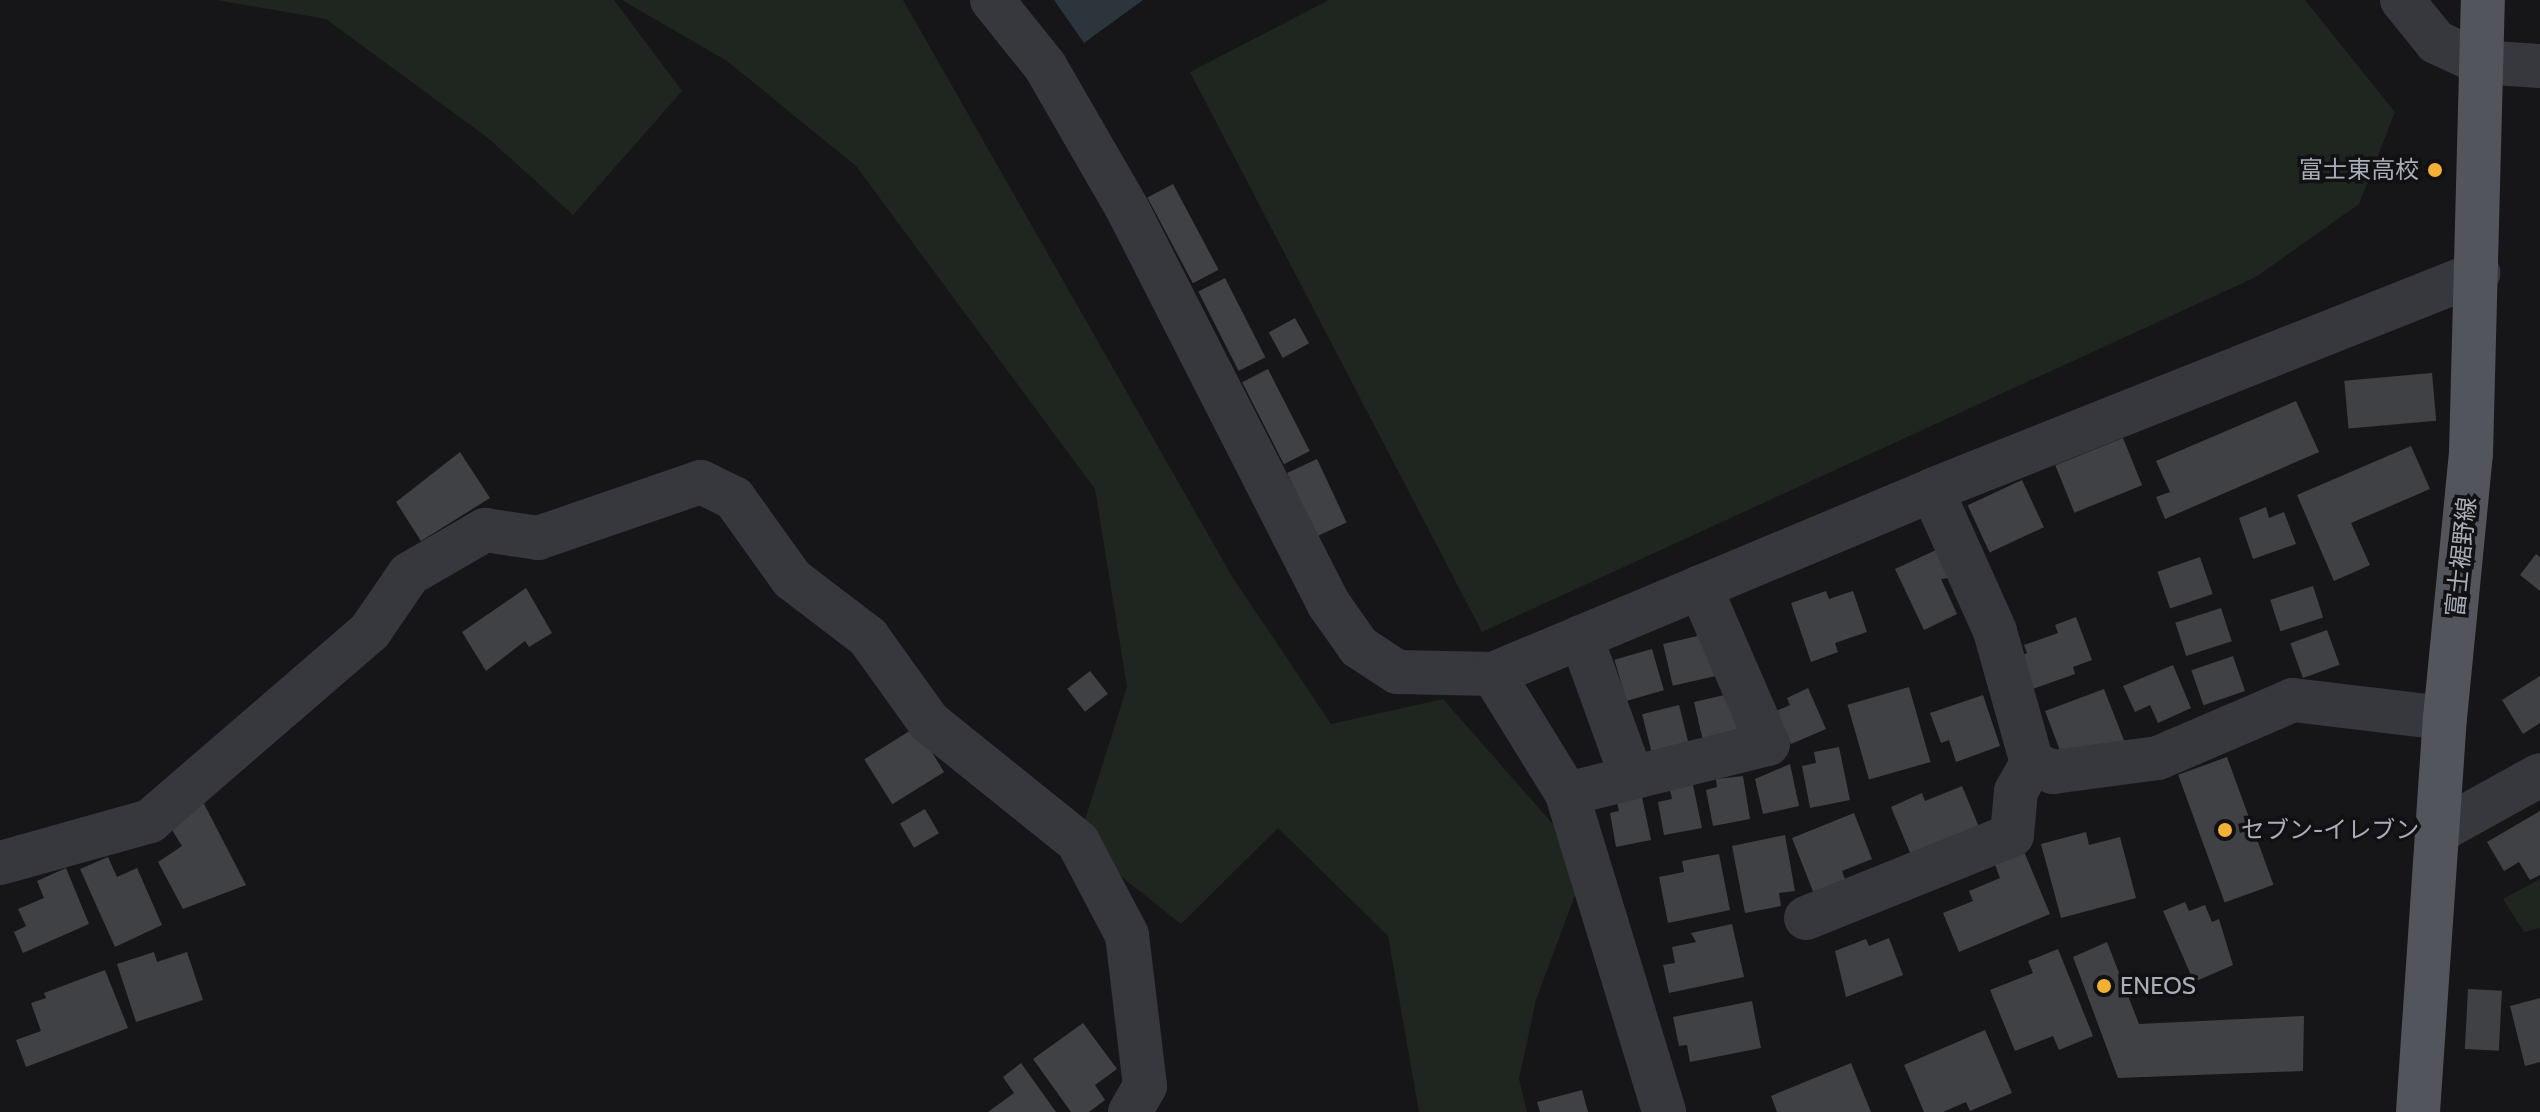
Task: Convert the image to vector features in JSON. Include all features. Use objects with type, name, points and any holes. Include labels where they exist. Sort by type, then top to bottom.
[{"type":"main road","name":"富士裾野線","points":[[2418,1112],[2445,718],[2471,453],[2483,0]]},
{"type":"street","points":[[992,0],[1045,66],[1128,210],[1328,603],[1359,647],[1397,672],[1493,674],[1932,490],[2478,273]]},
{"type":"street","points":[[2402,0],[2436,42],[2479,62],[2540,66]]},
{"type":"street","points":[[0,863],[150,821],[370,631],[409,574],[485,530],[538,538],[701,482],[734,498],[792,579],[868,637],[929,722],[1078,842],[1127,935],[1145,1086],[1130,1112]]},
{"type":"street","points":[[1806,918],[2012,835],[2016,791],[2032,763],[1995,631],[1932,490]]},
{"type":"street","points":[[1567,794],[1768,744],[1700,587]]},
{"type":"street","points":[[1581,637],[1632,778]]},
{"type":"street","points":[[1493,674],[1567,794],[1664,1112]]},
{"type":"street","points":[[2032,763],[2053,772],[2158,758],[2293,700],[2445,718]]},
{"type":"street","points":[[2439,831],[2540,775]]},
{"type":"shaded area","points":[[216,0],[614,0],[682,91],[573,215],[488,138],[326,19]]},
{"type":"shaded area","points":[[622,0],[903,0],[1233,578],[1331,724],[1443,699],[1587,863],[1536,1000],[1519,1079],[1527,1112],[1419,1112],[1388,936],[1278,828],[1181,924],[1078,842],[1127,687],[1095,489],[856,166],[727,61]]},
{"type":"shaded area","points":[[1054,0],[1143,0],[1084,43]]},
{"type":"shaded area","points":[[1329,0],[2305,0],[2395,112],[2359,204],[2256,277],[1482,632],[1190,72]]},
{"type":"shaded area","points":[[2540,879],[2540,928],[2524,932],[2503,899]]},
{"type":"building","points":[[1173,184],[1219,270],[1193,283],[1147,198]]},
{"type":"building","points":[[1225,278],[1265,357],[1239,371],[1198,292]]},
{"type":"building","points":[[1295,318],[1309,343],[1283,358],[1269,333]]},
{"type":"building","points":[[1268,369],[1310,451],[1284,464],[1242,382]]},
{"type":"building","points":[[2432,373],[2436,421],[2349,428],[2344,381]]},
{"type":"building","points":[[2296,401],[2319,452],[2165,519],[2156,497],[2170,492],[2156,461]]},
{"type":"building","points":[[2123,438],[2142,485],[2074,513],[2055,465]]},
{"type":"building","points":[[2411,446],[2430,489],[2351,523],[2370,565],[2334,581],[2297,495]]},
{"type":"building","points":[[460,452],[490,498],[421,541],[396,502]]},
{"type":"building","points":[[1317,459],[1347,522],[1317,536],[1287,473]]},
{"type":"building","points":[[2022,480],[2044,527],[1990,552],[1968,505]]},
{"type":"building","points":[[2266,507],[2269,518],[2284,512],[2296,544],[2253,559],[2239,518]]},
{"type":"building","points":[[1936,550],[1949,578],[1941,579],[1957,614],[1924,630],[1895,569]]},
{"type":"building","points":[[2536,554],[2540,557],[2540,591],[2520,575]]},
{"type":"building","points":[[2200,557],[2213,594],[2170,609],[2157,572]]},
{"type":"building","points":[[2313,586],[2323,617],[2280,631],[2270,600]]},
{"type":"building","points":[[526,588],[552,633],[529,647],[525,641],[486,671],[462,632]]},
{"type":"building","points":[[1826,591],[1829,599],[1853,591],[1867,632],[1835,643],[1838,652],[1811,662],[1791,603]]},
{"type":"building","points":[[2221,608],[2232,641],[2186,656],[2175,623]]},
{"type":"building","points":[[2076,617],[2092,660],[2073,667],[2075,674],[2030,690],[2018,657],[2027,653],[2024,645],[2058,633],[2055,625]]},
{"type":"building","points":[[2327,630],[2340,665],[2303,678],[2290,643]]},
{"type":"building","points":[[1706,634],[1716,676],[1673,686],[1663,644]]},
{"type":"building","points":[[1652,649],[1664,690],[1626,701],[1615,660]]},
{"type":"building","points":[[2233,656],[2245,691],[2203,705],[2191,670]]},
{"type":"building","points":[[2173,665],[2191,708],[2158,723],[2150,705],[2135,712],[2123,686]]},
{"type":"building","points":[[1090,671],[1108,694],[1085,712],[1067,689]]},
{"type":"building","points":[[2540,676],[2540,723],[2523,734],[2502,700]]},
{"type":"building","points":[[1909,687],[1930,762],[1869,780],[1847,705]]},
{"type":"building","points":[[1808,688],[1826,729],[1791,744],[1776,711],[1790,705],[1787,698]]},
{"type":"building","points":[[2104,689],[2125,743],[2061,753],[2045,711]]},
{"type":"building","points":[[1733,693],[1742,731],[1703,740],[1694,702]]},
{"type":"building","points":[[1983,695],[2000,746],[1956,762],[1949,740],[1941,743],[1930,713]]},
{"type":"building","points":[[1679,705],[1689,745],[1652,754],[1642,714]]},
{"type":"building","points":[[916,727],[944,772],[892,804],[864,759]]},
{"type":"building","points":[[1839,747],[1850,800],[1810,808],[1802,766],[1816,763],[1814,752]]},
{"type":"building","name":"セブン-イレブン","points":[[2227,757],[2274,885],[2225,903],[2178,775]]},
{"type":"building","points":[[1790,764],[1799,806],[1763,814],[1755,779]]},
{"type":"building","points":[[1743,776],[1750,819],[1713,826],[1706,790],[1717,787],[1716,779]]},
{"type":"building","points":[[1693,785],[1702,828],[1664,835],[1658,802],[1672,799],[1670,790]]},
{"type":"building","points":[[1962,786],[1979,827],[1911,855],[1891,807],[1922,793],[1925,801]]},
{"type":"building","points":[[1642,797],[1651,840],[1616,847],[1610,813],[1619,811],[1617,802]]},
{"type":"building","points":[[201,798],[246,885],[183,909],[158,862],[182,846],[169,825]]},
{"type":"building","points":[[925,809],[939,833],[914,848],[900,824]]},
{"type":"building","points":[[2540,811],[2540,875],[2530,880],[2519,862],[2504,871],[2487,842]]},
{"type":"building","points":[[1854,813],[1872,859],[1842,871],[1846,882],[1814,894],[1792,838]]},
{"type":"building","points":[[2086,832],[2089,845],[2120,837],[2136,898],[2061,918],[2041,844]]},
{"type":"building","points":[[1785,835],[1795,891],[1779,893],[1781,906],[1745,913],[1732,846]]},
{"type":"building","points":[[2023,849],[2050,914],[1959,952],[1943,913],[1973,901],[1969,891],[2000,878],[1994,862]]},
{"type":"building","points":[[1719,854],[1730,910],[1668,923],[1659,877],[1684,872],[1682,861]]},
{"type":"building","points":[[108,857],[117,877],[137,868],[162,925],[115,947],[80,869]]},
{"type":"building","points":[[66,868],[89,924],[23,953],[14,932],[26,926],[18,909],[44,898],[37,881]]},
{"type":"building","points":[[2185,902],[2189,911],[2205,905],[2212,922],[2219,919],[2233,965],[2194,982],[2163,911]]},
{"type":"building","points":[[1732,924],[1744,977],[1669,993],[1663,965],[1675,963],[1672,947],[1696,942],[1691,933]]},
{"type":"building","points":[[1889,938],[1903,975],[1846,997],[1835,951],[1866,939],[1869,946]]},
{"type":"building","name":"ENEOS","points":[[2107,942],[2139,1024],[2304,1016],[2303,1071],[2118,1078],[2073,957]]},
{"type":"building","points":[[2058,949],[2093,1036],[2059,1050],[2053,1036],[2015,1051],[1990,990],[2033,973],[2028,961]]},
{"type":"building","points":[[154,952],[157,962],[187,952],[203,1000],[136,1022],[117,964]]},
{"type":"building","points":[[105,970],[128,1028],[26,1067],[16,1040],[41,1031],[31,1003],[46,998],[44,993]]},
{"type":"building","points":[[2468,989],[2502,991],[2499,1051],[2465,1049]]},
{"type":"building","points":[[2540,998],[2540,1062],[2525,1066],[2510,1006]]},
{"type":"building","points":[[1752,1001],[1761,1048],[1690,1062],[1687,1045],[1679,1046],[1673,1017]]},
{"type":"building","points":[[1083,1023],[1117,1069],[1095,1085],[1105,1100],[1089,1112],[1071,1112],[1033,1059]]},
{"type":"building","points":[[1985,1030],[2012,1093],[1970,1111],[1966,1102],[1943,1112],[1924,1112],[1904,1065]]},
{"type":"building","points":[[1021,1063],[1056,1112],[988,1112],[1014,1093],[1003,1077]]},
{"type":"building","points":[[1851,1063],[1871,1112],[1777,1112],[1771,1096]]},
{"type":"building","points":[[1582,1090],[1588,1112],[1540,1112],[1537,1102]]},
{"type":"place","name":"富士東高校","points":[[2435,170]]},
{"type":"place","name":"セブン-イレブン","points":[[2225,830]]},
{"type":"place","name":"ENEOS","points":[[2104,986]]}]
